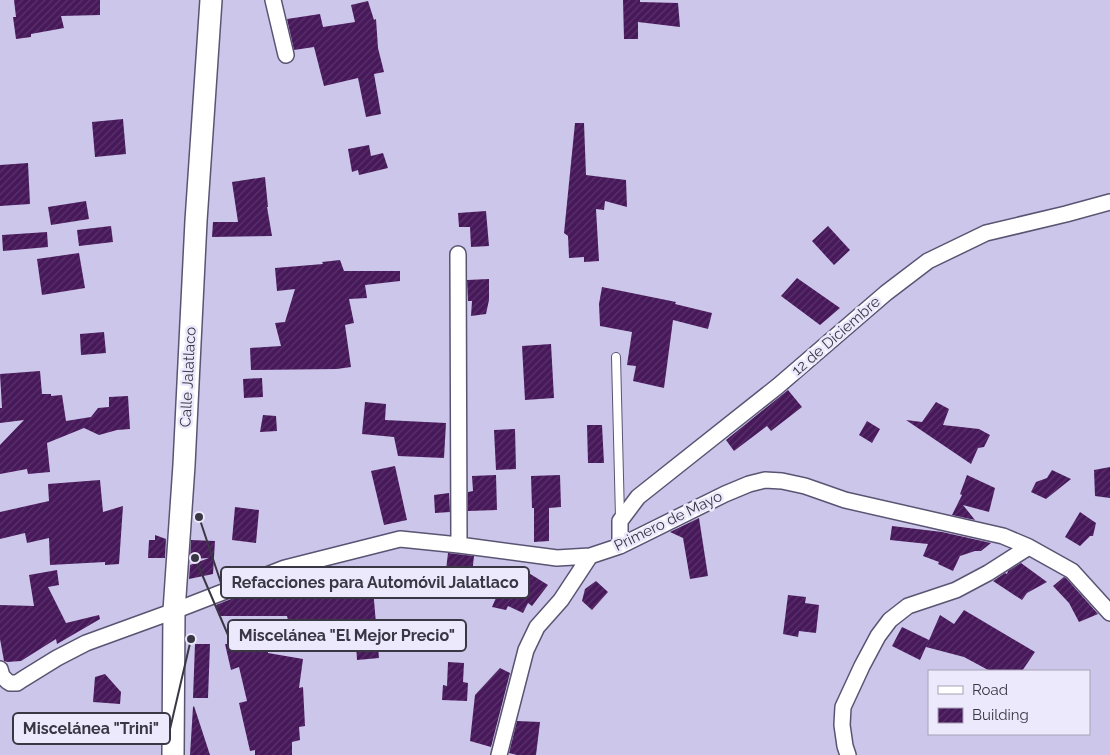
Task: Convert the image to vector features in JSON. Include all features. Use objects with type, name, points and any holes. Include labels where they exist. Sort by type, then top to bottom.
[{"type":"main road","name":"Calle Jalatlaco","points":[[173,755],[174,611],[184,465],[196,221],[211,0]]},
{"type":"street","points":[[273,0],[286,55]]},
{"type":"street","name":"12 de Diciembre","points":[[620,522],[638,497],[778,386],[886,293],[928,261],[986,233],[1110,202]]},
{"type":"street","points":[[458,254],[459,545]]},
{"type":"street","name":"Primero de Mayo","points":[[0,670],[2,676],[7,681],[16,683],[86,643],[286,568],[400,539],[557,558],[590,556],[620,546],[725,494],[749,484],[765,480],[782,481],[805,486],[845,500],[1003,536],[1030,547],[1072,571],[1110,613]]},
{"type":"street","points":[[620,522],[620,546]]},
{"type":"street","points":[[848,755],[842,725],[842,707],[878,636],[890,620],[908,606],[956,590],[1030,547]]},
{"type":"street","points":[[499,755],[526,650],[537,627],[560,600],[590,556]]},
{"type":"lane","points":[[616,357],[620,522]]},
{"type":"building","points":[[14,0],[100,0],[100,15],[61,16],[64,28],[31,34],[31,37],[16,39],[13,17],[16,17]]},
{"type":"building","points":[[623,0],[678,3],[680,27],[638,22],[638,39],[624,39]]},
{"type":"building","points":[[368,1],[374,20],[376,19],[378,48],[384,72],[374,74],[381,114],[366,117],[358,78],[324,86],[314,47],[294,50],[287,19],[320,14],[323,27],[355,22],[351,5]]},
{"type":"building","points":[[123,119],[126,154],[95,157],[92,122]]},
{"type":"building","points":[[575,123],[584,123],[586,175],[626,180],[627,207],[605,201],[604,210],[596,209],[599,261],[584,262],[584,257],[569,258],[568,236],[564,233]]},
{"type":"building","points":[[369,145],[371,156],[383,153],[388,168],[359,175],[358,170],[352,172],[348,149]]},
{"type":"building","points":[[28,163],[30,204],[0,206],[0,165]]},
{"type":"building","points":[[265,177],[267,207],[272,236],[212,237],[213,222],[238,222],[232,182]]},
{"type":"building","points":[[86,201],[89,219],[51,225],[48,207]]},
{"type":"building","points":[[486,211],[489,246],[471,247],[470,227],[459,227],[458,213]]},
{"type":"building","points":[[111,226],[113,242],[79,246],[77,230]]},
{"type":"building","points":[[828,226],[850,250],[834,265],[812,241]]},
{"type":"building","points":[[47,232],[48,247],[3,251],[2,235]]},
{"type":"building","points":[[79,253],[85,288],[42,295],[37,259]]},
{"type":"building","points":[[340,260],[344,271],[400,271],[400,281],[365,285],[367,298],[349,299],[354,323],[345,325],[351,367],[337,369],[251,370],[250,348],[281,346],[275,323],[285,322],[295,289],[277,291],[275,268],[323,264],[322,262]]},
{"type":"building","points":[[797,278],[840,308],[820,325],[781,296]]},
{"type":"building","points":[[489,279],[489,300],[486,314],[471,316],[472,301],[468,301],[467,280]]},
{"type":"building","points":[[602,287],[676,302],[675,304],[712,313],[708,329],[673,320],[664,388],[633,381],[636,366],[627,365],[632,332],[600,326],[599,304]]},
{"type":"building","points":[[104,332],[106,353],[81,355],[80,334]]},
{"type":"building","points":[[551,344],[554,398],[525,400],[522,346]]},
{"type":"building","points":[[40,371],[42,394],[51,394],[51,396],[62,395],[66,421],[91,417],[98,408],[109,407],[109,397],[128,396],[130,429],[99,435],[84,428],[47,443],[50,472],[28,474],[27,469],[0,474],[0,445],[24,420],[0,423],[0,408],[2,408],[0,374]]},
{"type":"building","points":[[262,378],[263,397],[244,398],[243,379]]},
{"type":"building","points":[[788,390],[802,407],[771,431],[767,426],[734,451],[726,440]]},
{"type":"building","points":[[365,402],[386,404],[385,420],[446,423],[444,458],[398,456],[394,437],[362,434]]},
{"type":"building","points":[[936,402],[949,409],[943,425],[979,429],[990,435],[984,447],[978,448],[971,464],[906,420],[922,422]]},
{"type":"building","points":[[263,415],[276,416],[277,431],[260,432]]},
{"type":"building","points":[[867,421],[880,429],[872,443],[859,435]]},
{"type":"building","points":[[587,425],[602,425],[604,463],[588,463]]},
{"type":"building","points":[[515,429],[516,469],[496,470],[494,430]]},
{"type":"building","points":[[395,466],[407,520],[384,525],[371,471]]},
{"type":"building","points":[[1110,467],[1110,498],[1095,496],[1094,470]]},
{"type":"building","points":[[1052,470],[1071,479],[1046,499],[1031,492],[1036,482],[1047,478]]},
{"type":"building","points":[[496,475],[497,510],[468,511],[468,492],[473,491],[472,476]]},
{"type":"building","points":[[560,475],[561,507],[549,508],[549,541],[534,542],[534,508],[532,508],[531,476]]},
{"type":"building","points":[[967,475],[995,488],[989,512],[963,505],[975,520],[952,515],[962,495],[960,494]]},
{"type":"building","points":[[100,480],[103,512],[123,506],[119,564],[105,565],[105,562],[50,565],[49,538],[27,543],[25,533],[0,539],[0,512],[49,501],[48,484]]},
{"type":"building","points":[[449,493],[450,512],[435,513],[434,495]]},
{"type":"building","points":[[235,507],[259,510],[256,543],[232,540]]},
{"type":"building","points":[[1080,512],[1096,523],[1093,536],[1090,536],[1080,546],[1065,537]]},
{"type":"building","points":[[699,518],[708,576],[690,579],[683,538],[670,532]]},
{"type":"building","points":[[892,526],[942,532],[991,543],[981,551],[960,556],[953,571],[938,564],[939,562],[923,556],[928,544],[890,540]]},
{"type":"building","points":[[155,535],[166,539],[165,558],[148,558],[149,540],[155,540]]},
{"type":"building","points":[[191,540],[215,541],[213,574],[189,579],[190,565],[209,558],[190,559]]},
{"type":"building","points":[[448,553],[474,556],[472,574],[446,570]]},
{"type":"building","points":[[1021,563],[1047,582],[1027,593],[1022,600],[993,581],[1005,573],[1007,574],[1008,571]]},
{"type":"building","points":[[519,567],[548,585],[532,606],[528,603],[523,613],[508,606],[506,610],[492,607],[502,584],[510,581]]},
{"type":"building","points":[[57,570],[59,585],[48,587],[66,623],[99,615],[100,619],[57,644],[56,639],[21,661],[4,661],[0,639],[0,605],[34,606],[29,575]]},
{"type":"building","points":[[308,575],[300,586],[329,579],[331,591],[373,589],[379,658],[357,660],[356,644],[352,644],[351,632],[315,641],[310,621],[289,624],[287,616],[219,616],[216,605],[277,581]]},
{"type":"building","points":[[1064,577],[1098,614],[1079,622],[1069,603],[1053,586]]},
{"type":"building","points":[[596,581],[608,592],[592,610],[582,601],[585,589]]},
{"type":"building","points":[[788,595],[806,597],[805,603],[819,605],[816,633],[799,631],[798,637],[783,634]]},
{"type":"building","points":[[964,610],[1035,652],[1023,670],[988,670],[964,657],[926,647],[940,615],[954,624]]},
{"type":"building","points":[[902,627],[929,640],[920,660],[892,646]]},
{"type":"building","points":[[195,644],[210,644],[208,698],[193,698]]},
{"type":"building","points":[[225,644],[268,644],[268,653],[303,659],[299,688],[303,687],[305,726],[299,727],[300,740],[292,742],[292,755],[255,755],[255,750],[250,751],[239,703],[247,701],[239,667],[231,670]]},
{"type":"building","points":[[448,662],[464,663],[463,682],[468,683],[467,701],[442,700],[443,685],[447,686]]},
{"type":"building","points":[[500,668],[510,673],[491,747],[470,741],[475,695]]},
{"type":"building","points":[[105,674],[121,692],[120,704],[93,702],[95,677]]},
{"type":"building","points":[[194,706],[210,755],[190,755]]},
{"type":"building","points":[[517,721],[540,722],[536,755],[509,753]]},
{"type":"place","name":"Refacciones para Automóvil Jalatlaco","points":[[199,517]]},
{"type":"place","name":"Miscelánea \"El Mejor Precio\"","points":[[195,558]]},
{"type":"place","name":"Miscelánea \"Trini\"","points":[[191,639]]}]
